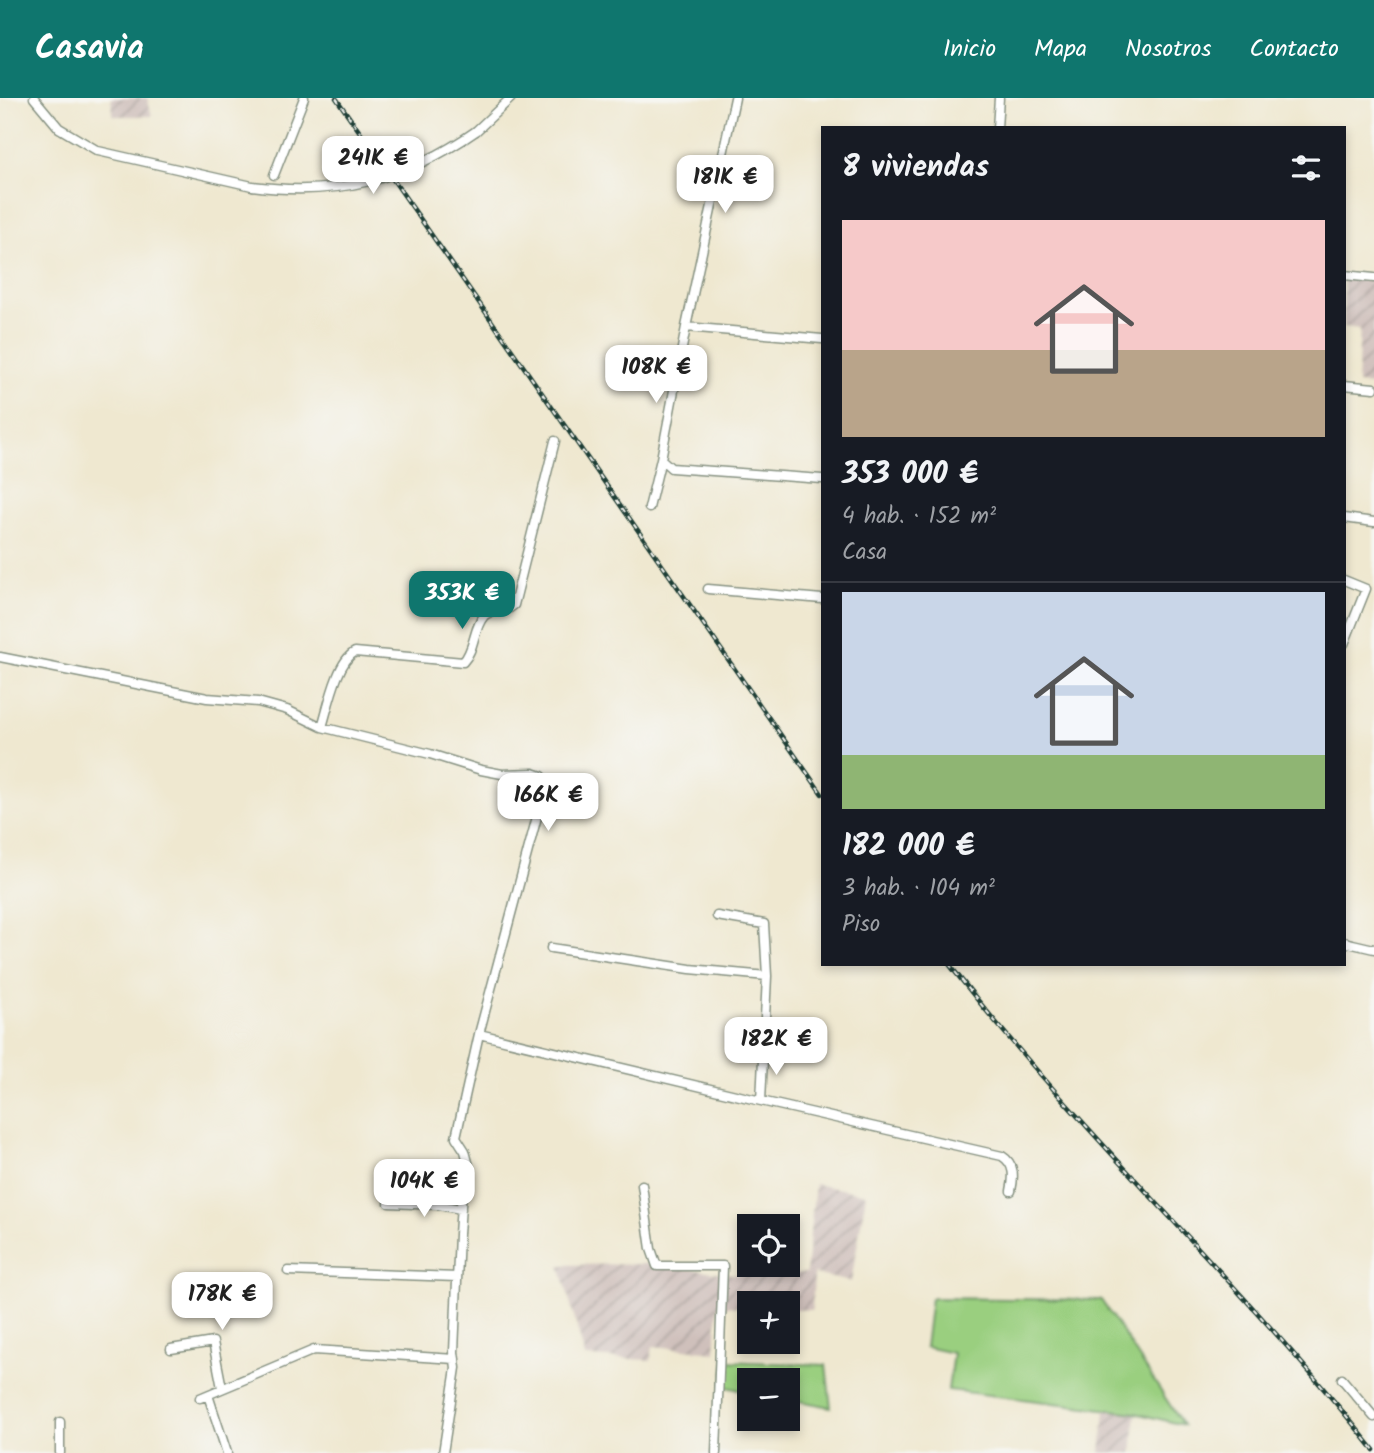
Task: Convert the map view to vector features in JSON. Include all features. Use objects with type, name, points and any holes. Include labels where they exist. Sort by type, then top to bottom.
[{"type":"street","points":[[274,176],[304,98]]},
{"type":"street","points":[[35,99],[59,128],[98,151],[252,186],[308,190],[364,183],[418,165],[476,131],[511,98]]},
{"type":"street","points":[[649,508],[735,98]]},
{"type":"street","points":[[997,126],[999,98]]},
{"type":"street","points":[[1346,275],[1374,278]]},
{"type":"street","points":[[686,327],[821,339]]},
{"type":"street","points":[[1346,385],[1374,388]]},
{"type":"street","points":[[322,727],[341,667],[348,655],[355,652],[463,662],[469,656],[482,619],[489,613],[507,611],[514,604],[555,441]]},
{"type":"street","points":[[661,459],[671,468],[821,479]]},
{"type":"street","points":[[1346,518],[1374,522]]},
{"type":"street","points":[[1346,581],[1366,589],[1346,639]]},
{"type":"street","points":[[708,589],[821,599]]},
{"type":"street","points":[[0,657],[207,698],[258,702],[287,710],[322,727],[430,754],[481,770],[502,774],[533,773],[542,776],[546,783],[479,1034],[456,1137],[465,1151],[469,1167],[462,1192],[457,1277],[456,1368],[443,1453]]},
{"type":"street","points":[[717,916],[764,924],[767,975],[761,1101]]},
{"type":"street","points":[[1346,942],[1374,949]]},
{"type":"street","points":[[551,948],[690,969],[767,975]]},
{"type":"street","points":[[479,1034],[1002,1156],[1013,1166],[1011,1191]]},
{"type":"street","points":[[642,1185],[651,1249],[657,1266],[723,1266],[716,1453]]},
{"type":"street","points":[[389,1203],[439,1205],[461,1209]]},
{"type":"street","points":[[288,1271],[457,1277]]},
{"type":"street","points":[[171,1349],[212,1342],[222,1388]]},
{"type":"street","points":[[227,1453],[204,1397],[314,1350],[455,1359]]},
{"type":"street","points":[[1342,1379],[1374,1418]]},
{"type":"street","points":[[60,1422],[60,1453]]},
{"type":"shaded area","points":[[111,98],[147,98],[152,116],[113,116]]},
{"type":"shaded area","points":[[1346,277],[1374,282],[1374,385],[1357,384],[1360,329],[1346,327]]},
{"type":"shaded area","points":[[815,1184],[866,1194],[851,1282],[814,1274],[812,1310],[800,1310],[800,1291],[737,1291],[737,1307],[718,1306],[715,1352],[653,1346],[651,1360],[585,1357],[560,1265],[648,1264],[737,1274],[737,1277],[800,1277],[800,1273],[806,1273]]},
{"type":"shaded area","points":[[1105,1410],[1136,1413],[1132,1453],[1101,1453]]},
{"type":"green space","points":[[931,1298],[1101,1300],[1183,1425],[1135,1413],[948,1390],[953,1353],[925,1347]]},
{"type":"green space","points":[[726,1361],[826,1365],[831,1407],[800,1401],[800,1368],[737,1368],[737,1389],[722,1386]]},
{"type":"railway","points":[[336,98],[821,793]]},
{"type":"railway","points":[[951,966],[1052,1088],[1270,1327],[1374,1450]]}]
